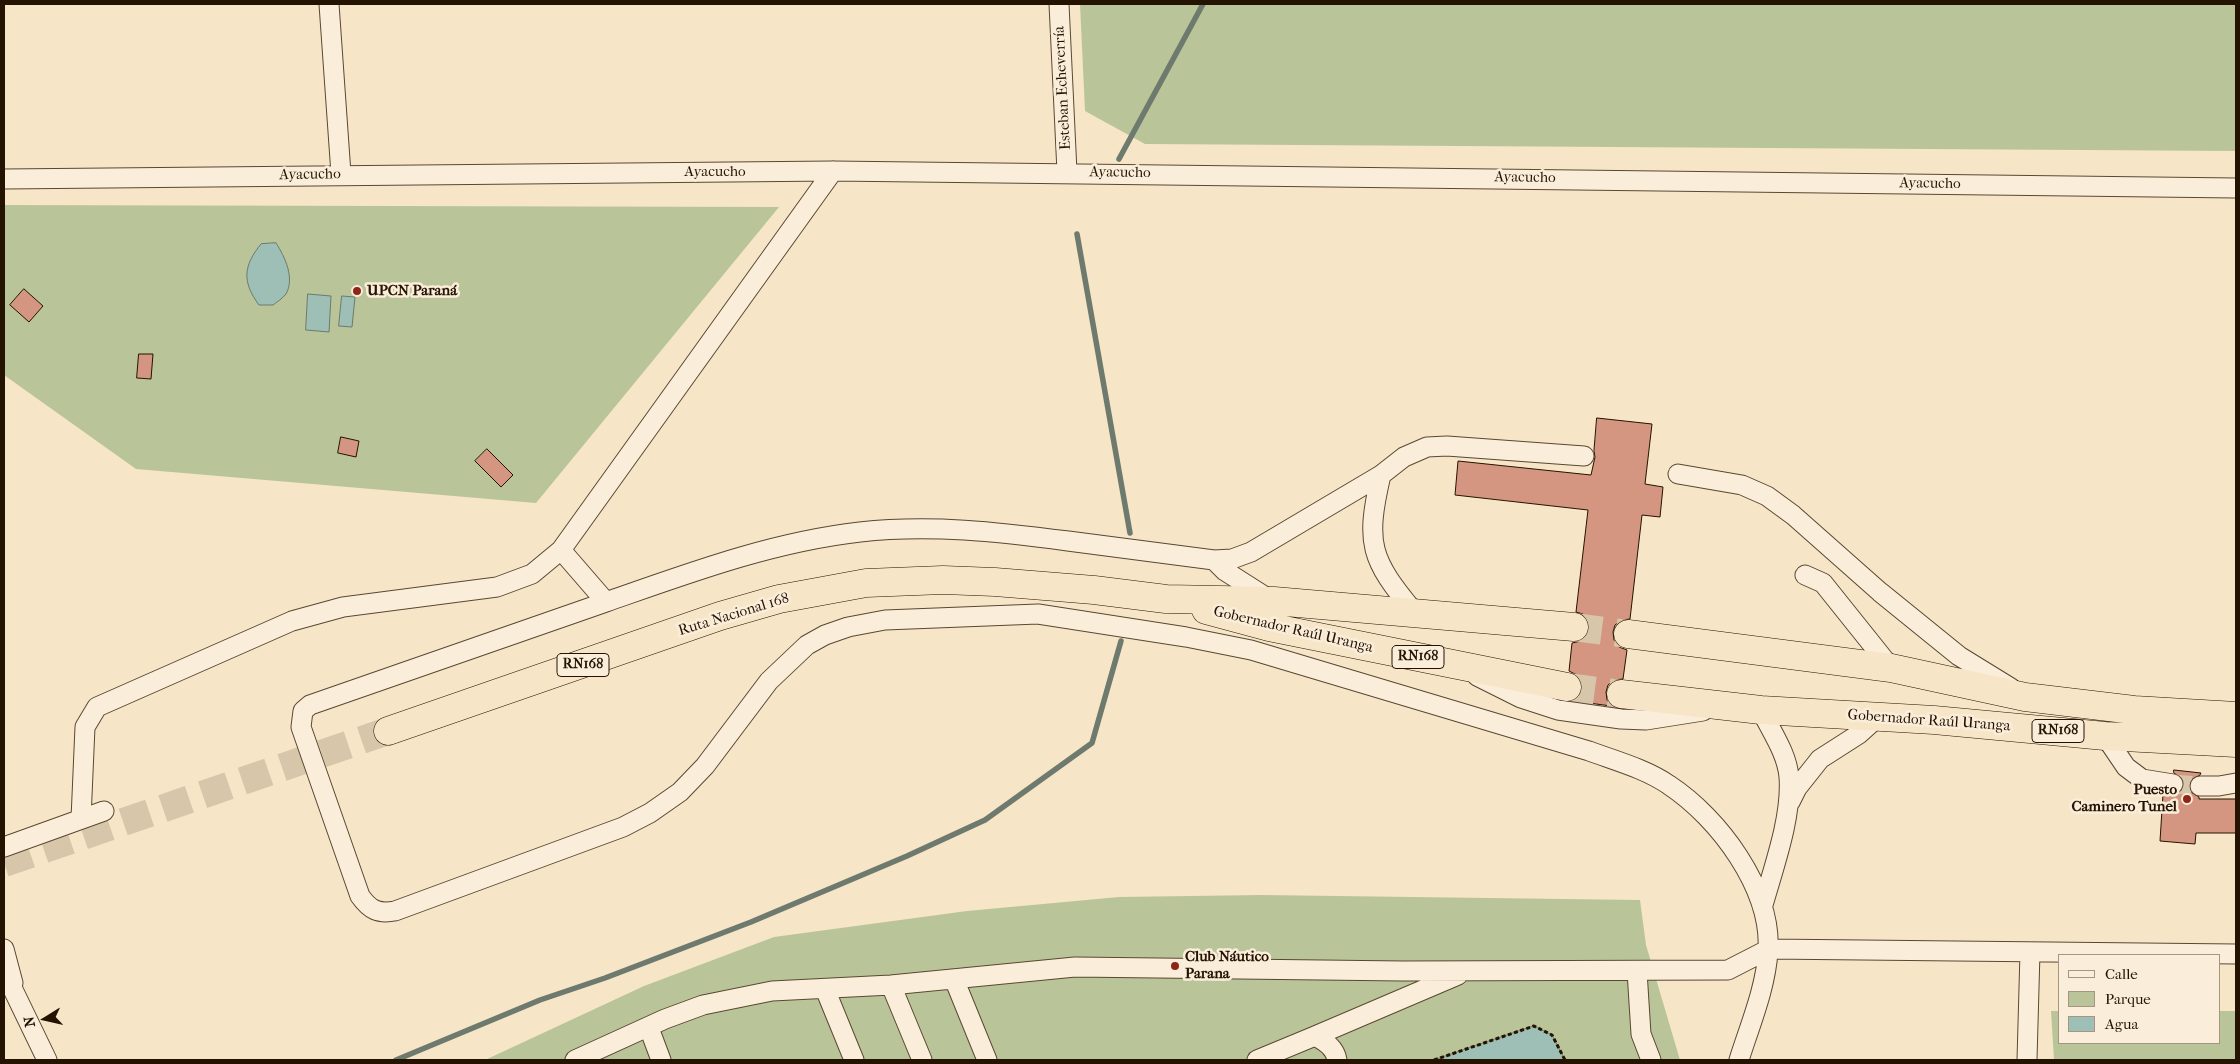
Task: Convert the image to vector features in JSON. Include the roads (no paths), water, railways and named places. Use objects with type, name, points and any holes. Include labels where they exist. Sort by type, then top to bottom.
[{"type":"highway","name":"Ruta Nacional 168","points":[[388,731],[720,616],[779,599],[833,588],[866,583],[943,580],[1094,590]]},
{"type":"highway","name":"Gobernador Raúl Uranga","points":[[1094,590],[1166,599],[1274,602],[1574,627]]},
{"type":"highway","name":"Gobernador Raúl Uranga","points":[[1166,599],[1269,627],[1567,688]]},
{"type":"highway","name":"RN168","points":[[1628,634],[1892,668],[2025,697],[2134,710],[2236,716]]},
{"type":"highway","name":"Gobernador Raúl Uranga","points":[[1621,694],[1761,710],[1879,716],[2105,736],[2236,743]]},
{"type":"street","points":[[329,4],[341,174]]},
{"type":"street","name":"Esteban Echeverría","points":[[1059,4],[1067,172]]},
{"type":"street","points":[[81,820],[85,727],[97,707],[292,621],[343,607],[497,587],[532,574],[561,550],[833,171]]},
{"type":"street","name":"Ayacucho","points":[[4,179],[341,174],[833,171],[1067,172],[2236,188]]},
{"type":"street","points":[[1584,456],[1447,446],[1427,447],[1404,457],[1380,475],[1251,552],[1232,559],[1214,560],[1007,533],[958,529],[860,532],[769,549],[715,564],[310,704],[303,710],[302,727],[360,896],[368,907],[376,912],[390,912],[623,827],[650,813],[680,792],[705,766],[769,681],[807,645],[825,635],[848,627],[885,620],[1038,614],[1104,623],[1251,650],[1589,751],[1641,770],[1668,784],[1691,801],[1741,859],[1757,887],[1763,905],[1768,949],[1764,978],[1739,1060]]},
{"type":"street","points":[[1678,474],[1742,485],[1767,496],[1793,515],[1880,592],[1958,656],[2025,697]]},
{"type":"street","points":[[1380,475],[1372,529],[1374,551],[1382,570],[1415,614]]},
{"type":"street","points":[[561,550],[606,602]]},
{"type":"street","points":[[1214,560],[1225,571],[1252,590],[1274,602]]},
{"type":"street","points":[[1804,575],[1823,583],[1892,668]]},
{"type":"street","points":[[1456,665],[1521,698],[1558,710],[1621,719],[1646,720],[1725,707]]},
{"type":"street","points":[[1761,710],[1780,744],[1789,776],[1788,807]]},
{"type":"street","points":[[1763,905],[1788,807],[1797,788],[1820,759],[1859,734],[1879,716]]},
{"type":"street","points":[[2105,736],[2126,767],[2142,779],[2173,784]]},
{"type":"street","points":[[2200,786],[2219,786],[2236,783]]},
{"type":"street","points":[[4,847],[104,811]]},
{"type":"street","points":[[4,949],[16,994]]},
{"type":"street","points":[[575,1060],[649,1028],[665,1019],[703,1005],[772,991],[891,985],[1075,967],[1467,971],[1728,970],[1768,949],[2236,954]]},
{"type":"street","points":[[2027,1060],[2030,952]]},
{"type":"street","points":[[1637,970],[1641,1034],[1651,1060]]},
{"type":"street","points":[[4,971],[47,1060]]},
{"type":"street","points":[[1257,1060],[1467,971]]},
{"type":"street","points":[[954,979],[987,1060]]},
{"type":"street","points":[[891,985],[922,1060]]},
{"type":"street","points":[[826,989],[854,1060]]},
{"type":"street","points":[[649,1028],[661,1060]]},
{"type":"street","points":[[1315,1036],[1327,1043],[1336,1053],[1338,1060]]},
{"type":"water","points":[[276,243],[288,268],[289,288],[286,294],[273,305],[259,305],[253,297],[247,281],[248,267],[261,244]]},
{"type":"water","points":[[308,294],[331,296],[329,332],[306,330]]},
{"type":"water","points":[[342,296],[355,297],[352,327],[339,326]]},
{"type":"water","points":[[1534,1026],[1552,1035],[1565,1060],[1434,1060]]},
{"type":"waterway","points":[[1119,159],[1203,4]]},
{"type":"waterway","points":[[1077,234],[1130,533]]},
{"type":"waterway","points":[[396,1060],[540,1000],[605,978],[751,922],[907,856],[985,820],[1092,743],[1121,641]]},
{"type":"tunnel","points":[[1574,627],[1628,634]]},
{"type":"tunnel","points":[[1567,687],[1621,694]]},
{"type":"tunnel","points":[[4,863],[388,731]]},
{"type":"tunnel","points":[[2173,784],[2200,786]]},
{"type":"place","name":"UPCN Paraná","points":[[357,291]]},
{"type":"place","name":"Puesto Caminero Tunel","points":[[2187,799]]},
{"type":"place","name":"Club Náutico Parana","points":[[1175,966]]}]
